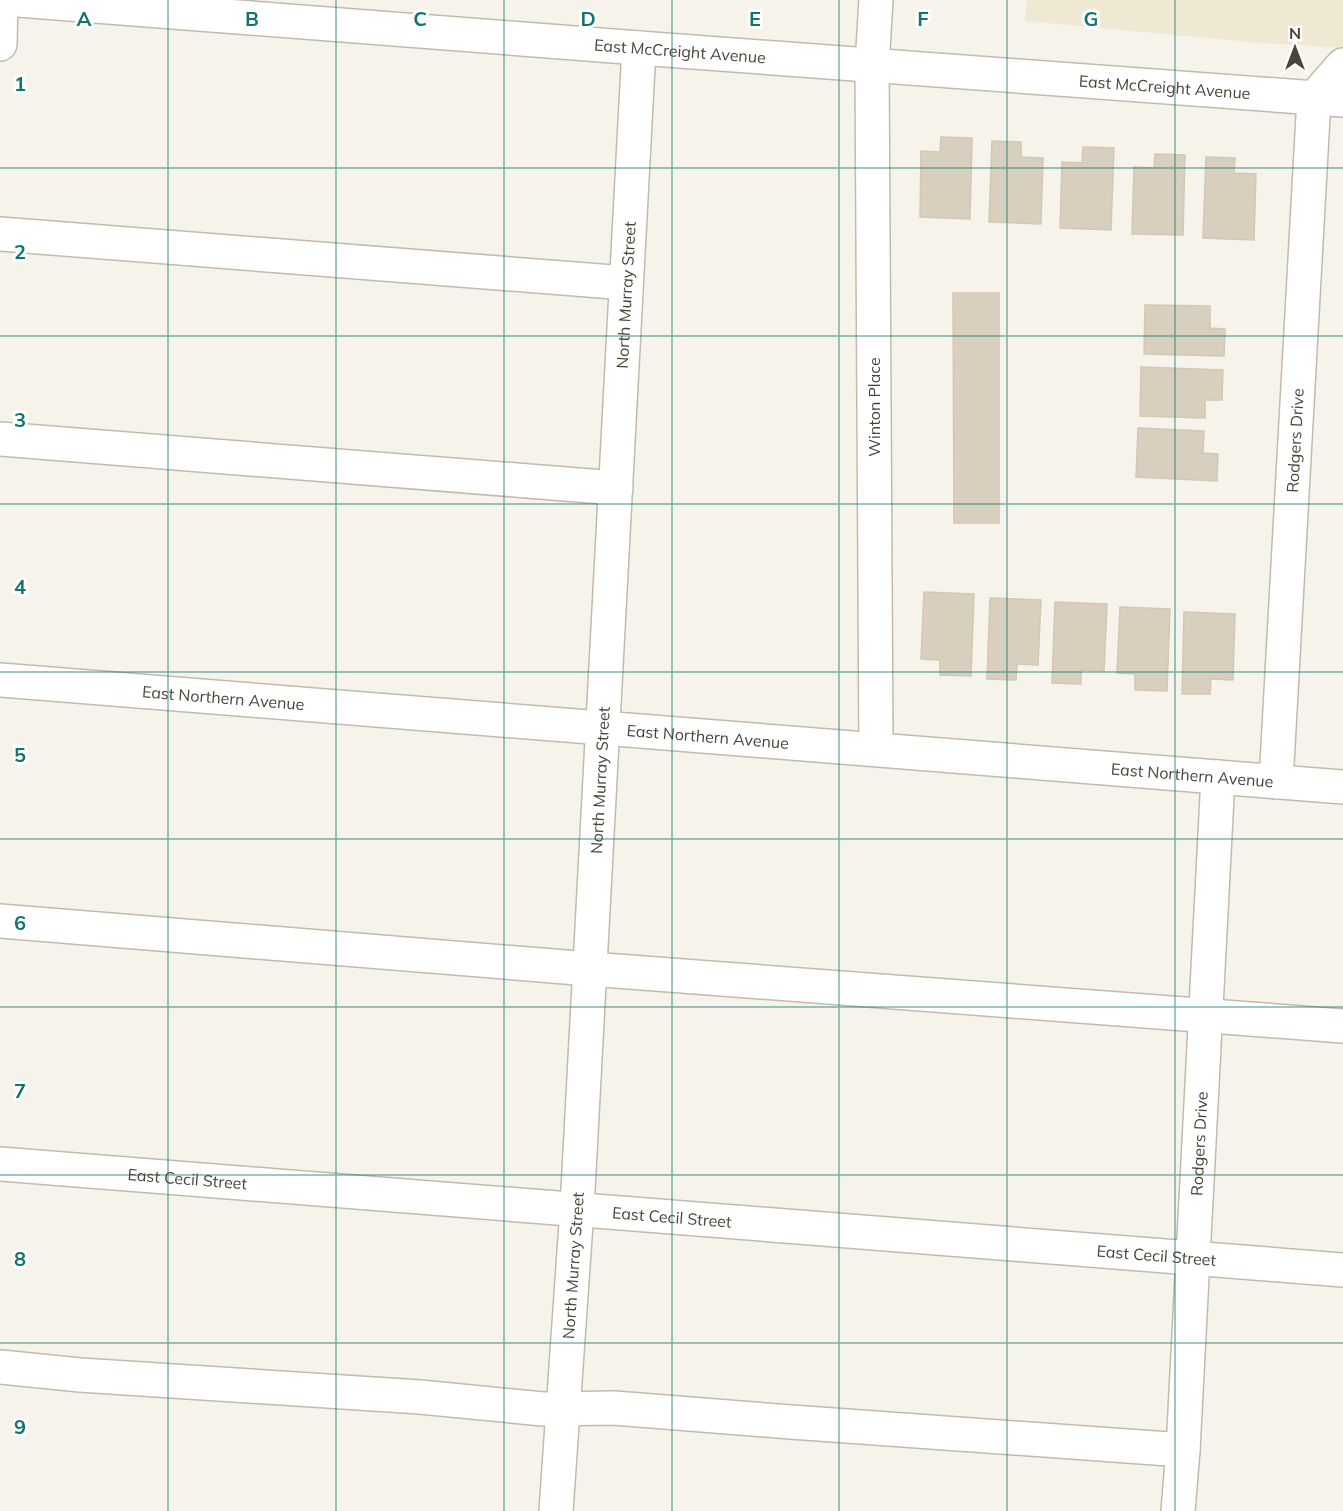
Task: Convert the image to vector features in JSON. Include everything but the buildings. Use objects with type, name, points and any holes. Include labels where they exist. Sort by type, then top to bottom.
[{"type":"street","points":[[0,44],[2,0]]},
{"type":"street","name":"East McCreight Avenue","points":[[18,0],[1329,99]]},
{"type":"street","name":"Winton Place","points":[[876,0],[872,65],[876,749]]},
{"type":"street","name":"North Murray Street","points":[[556,1511],[577,1209],[639,48]]},
{"type":"street","points":[[1329,99],[1343,65]]},
{"type":"street","name":"Rodgers Drive","points":[[1276,782],[1329,99]]},
{"type":"street","points":[[0,234],[626,283]]},
{"type":"street","points":[[0,439],[616,488]]},
{"type":"street","name":"East Northern Avenue","points":[[0,680],[1343,787]]},
{"type":"street","name":"Rodgers Drive","points":[[1178,1511],[1218,777]]},
{"type":"street","points":[[0,921],[590,969],[1343,1026]]},
{"type":"street","name":"East Cecil Street","points":[[0,1164],[1343,1270]]},
{"type":"street","points":[[0,1367],[80,1375],[420,1397],[543,1409],[614,1408],[1183,1450]]},
{"type":"shaded area","points":[[1027,0],[1343,0],[1343,48],[1261,43],[1025,21]]}]
